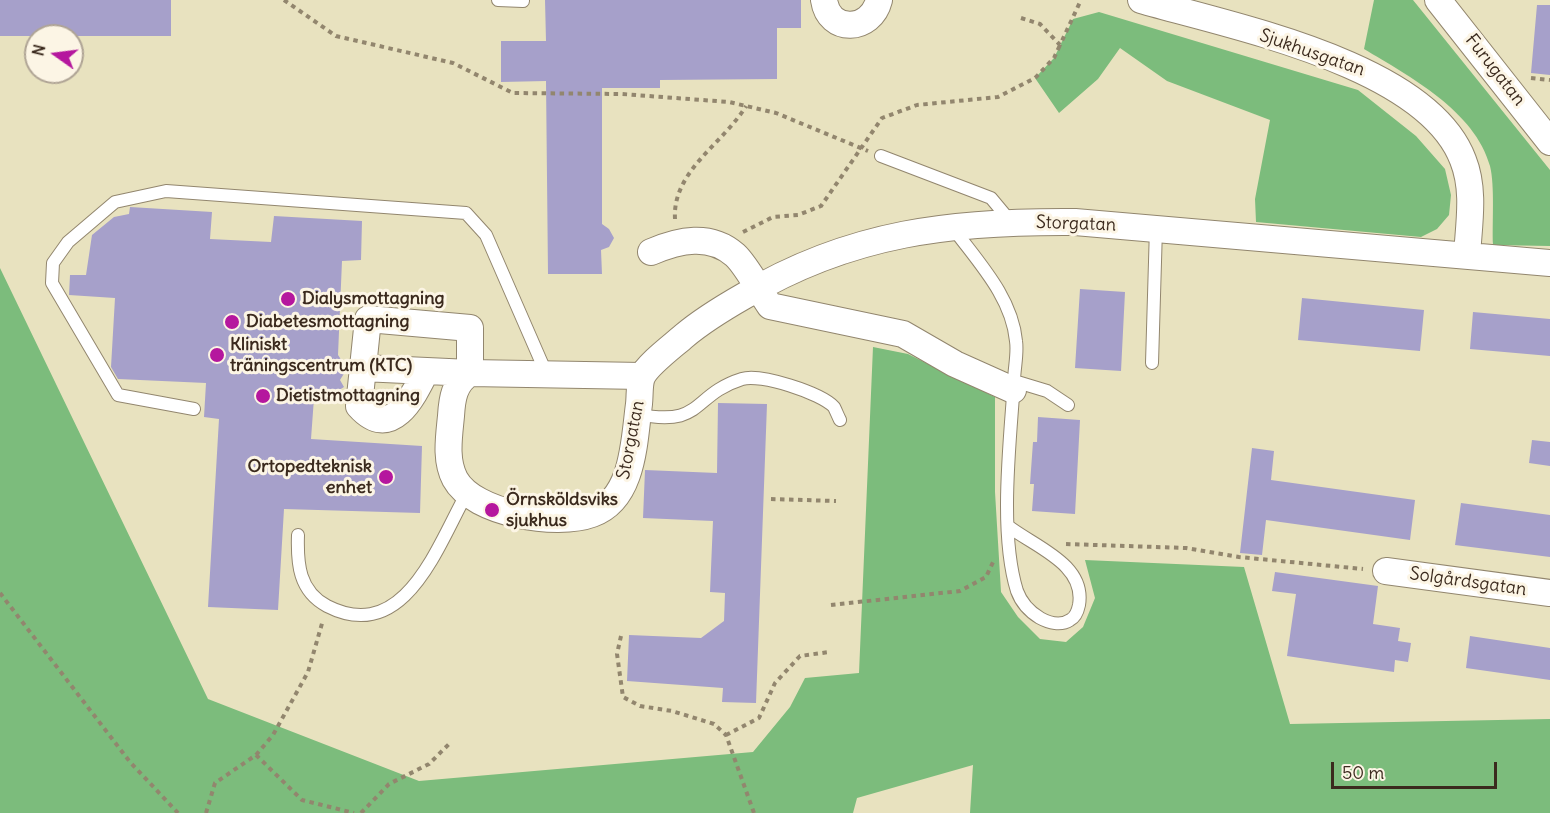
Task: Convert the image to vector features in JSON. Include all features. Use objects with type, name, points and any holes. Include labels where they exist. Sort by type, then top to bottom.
[{"type":"street","points":[[824,0],[830,15],[837,21],[855,25],[872,16],[879,0]]},
{"type":"street","name":"Sjukhusgatan","points":[[1141,0],[1337,60],[1372,74],[1427,112],[1454,140],[1467,174],[1470,209],[1467,255]]},
{"type":"street","name":"Furugatan","points":[[1438,0],[1550,142]]},
{"type":"street","name":"Storgatan","points":[[470,373],[463,378],[453,396],[448,460],[454,477],[467,493],[482,503],[500,510],[530,516],[564,518],[586,516],[604,509],[616,499],[627,478],[642,376],[701,321],[756,288],[808,262],[842,249],[916,231],[1012,223],[1075,222],[1550,263]]},
{"type":"street","points":[[651,252],[676,241],[700,240],[719,245],[737,256],[770,306],[903,334],[955,363],[1013,386]]},
{"type":"street","points":[[426,371],[404,409],[389,419],[365,414],[359,406],[368,319],[471,328],[470,373]]},
{"type":"street","name":"Storgatan","points":[[362,368],[470,373],[642,376]]},
{"type":"street","name":"Solgårdsgatan","points":[[1386,571],[1550,593]]},
{"type":"lane","points":[[498,0],[523,1]]},
{"type":"lane","points":[[881,156],[991,198],[1012,223]]},
{"type":"lane","points":[[194,409],[118,395],[52,282],[53,262],[68,242],[115,202],[166,191],[466,213],[486,235],[547,375]]},
{"type":"lane","points":[[953,228],[1007,304],[1016,342],[1008,526],[1017,592],[1034,614],[1047,621],[1059,623],[1071,620],[1078,611],[1081,593],[1072,573],[1052,554],[1031,543],[1008,526]]},
{"type":"lane","points":[[1152,363],[1156,228]]},
{"type":"lane","points":[[637,414],[676,419],[693,411],[724,386],[745,378],[808,391],[835,408],[840,420]]},
{"type":"lane","points":[[1013,386],[1047,392],[1068,405]]},
{"type":"lane","points":[[298,535],[300,573],[305,587],[316,600],[353,615],[369,614],[394,606],[417,583],[467,493]]},
{"type":"path","points":[[284,0],[336,36],[453,63],[513,93],[622,94],[729,102],[776,113],[881,156]]},
{"type":"path","points":[[1021,18],[1040,24],[1060,45],[1081,0]]},
{"type":"path","points":[[676,241],[674,213],[685,180],[704,154],[738,119],[746,106]]},
{"type":"path","points":[[771,499],[836,501]]},
{"type":"path","points":[[831,605],[960,591],[986,577],[1008,526]]},
{"type":"path","points":[[1052,554],[1059,544],[1167,547],[1320,566],[1386,571]]},
{"type":"path","points":[[0,593],[130,762],[178,813]]},
{"type":"path","points":[[206,813],[215,783],[256,755],[273,735],[308,672],[323,619],[316,600]]},
{"type":"path","points":[[621,636],[617,654],[622,697],[640,706],[672,711],[714,724],[726,735],[754,813]]},
{"type":"path","points":[[726,735],[759,718],[775,683],[800,656],[829,652]]},
{"type":"path","points":[[360,813],[389,784],[429,764],[451,741]]},
{"type":"path","points":[[256,755],[302,800],[354,813]]},
{"type":"green space","points":[[1374,0],[1413,0],[1550,170],[1550,246],[1493,245],[1492,174],[1482,146],[1470,128],[1438,97],[1420,83],[1364,49]]},
{"type":"green space","points":[[1099,12],[1358,90],[1416,136],[1445,169],[1451,195],[1449,215],[1437,229],[1421,237],[1256,222],[1255,199],[1270,120],[1167,81],[1120,48],[1098,79],[1059,113],[1035,78],[1054,58],[1073,19]]},
{"type":"green space","points":[[0,268],[208,699],[419,781],[753,752],[790,707],[805,678],[859,673],[873,347],[908,354],[995,397],[995,492],[1001,592],[1018,617],[1040,639],[1066,642],[1083,627],[1095,598],[1085,560],[1244,567],[1290,724],[1550,719],[1550,813],[970,813],[973,765],[857,798],[853,813],[0,813]]},
{"type":"building","points":[[0,0],[171,0],[171,36],[84,36],[84,24],[24,24],[24,36],[0,36]]},
{"type":"building","points":[[545,0],[801,0],[801,28],[777,28],[777,79],[660,80],[660,88],[602,88],[602,224],[609,229],[614,238],[609,247],[601,250],[602,274],[548,274],[546,81],[501,82],[501,41],[546,41]]},
{"type":"building","points":[[1537,5],[1550,5],[1550,75],[1531,73]]},
{"type":"building","points":[[130,207],[212,212],[210,239],[271,242],[274,216],[362,221],[361,260],[342,261],[338,355],[344,364],[345,372],[340,380],[344,387],[323,400],[314,398],[311,439],[422,446],[420,513],[284,509],[278,610],[208,607],[219,419],[204,417],[206,383],[118,379],[111,367],[115,298],[69,295],[70,275],[86,275],[92,235],[114,217],[129,214]]},
{"type":"building","points":[[1080,289],[1125,292],[1121,371],[1075,368]]},
{"type":"building","points":[[1302,298],[1424,310],[1420,351],[1298,340]]},
{"type":"building","points":[[1473,312],[1550,319],[1550,356],[1470,349]]},
{"type":"building","points":[[718,403],[767,404],[756,703],[722,702],[723,688],[627,681],[629,635],[701,638],[724,621],[725,593],[710,592],[713,521],[643,518],[645,470],[717,473]]},
{"type":"building","points":[[1038,417],[1080,420],[1075,514],[1032,511],[1034,484],[1030,484],[1033,442],[1037,442]]},
{"type":"building","points":[[1532,440],[1550,442],[1550,466],[1529,463]]},
{"type":"building","points":[[1252,448],[1274,451],[1271,480],[1415,500],[1410,540],[1266,520],[1262,555],[1240,553]]},
{"type":"building","points":[[1461,503],[1550,515],[1550,557],[1455,545]]},
{"type":"building","points":[[1275,572],[1378,586],[1373,624],[1400,628],[1398,641],[1411,643],[1408,662],[1395,660],[1394,672],[1287,656],[1296,594],[1272,591]]},
{"type":"building","points":[[1470,636],[1550,648],[1550,680],[1466,668]]},
{"type":"place","name":"Dialysmottagning","points":[[288,299]]},
{"type":"place","name":"Diabetesmottagning","points":[[232,322]]},
{"type":"place","name":"Kliniskt träningscentrum (KTC)","points":[[217,355]]},
{"type":"place","name":"Dietistmottagning","points":[[263,396]]},
{"type":"place","name":"Ortopedteknisk enhet","points":[[386,477]]},
{"type":"place","name":"Örnsköldsviks sjukhus","points":[[492,510]]}]
